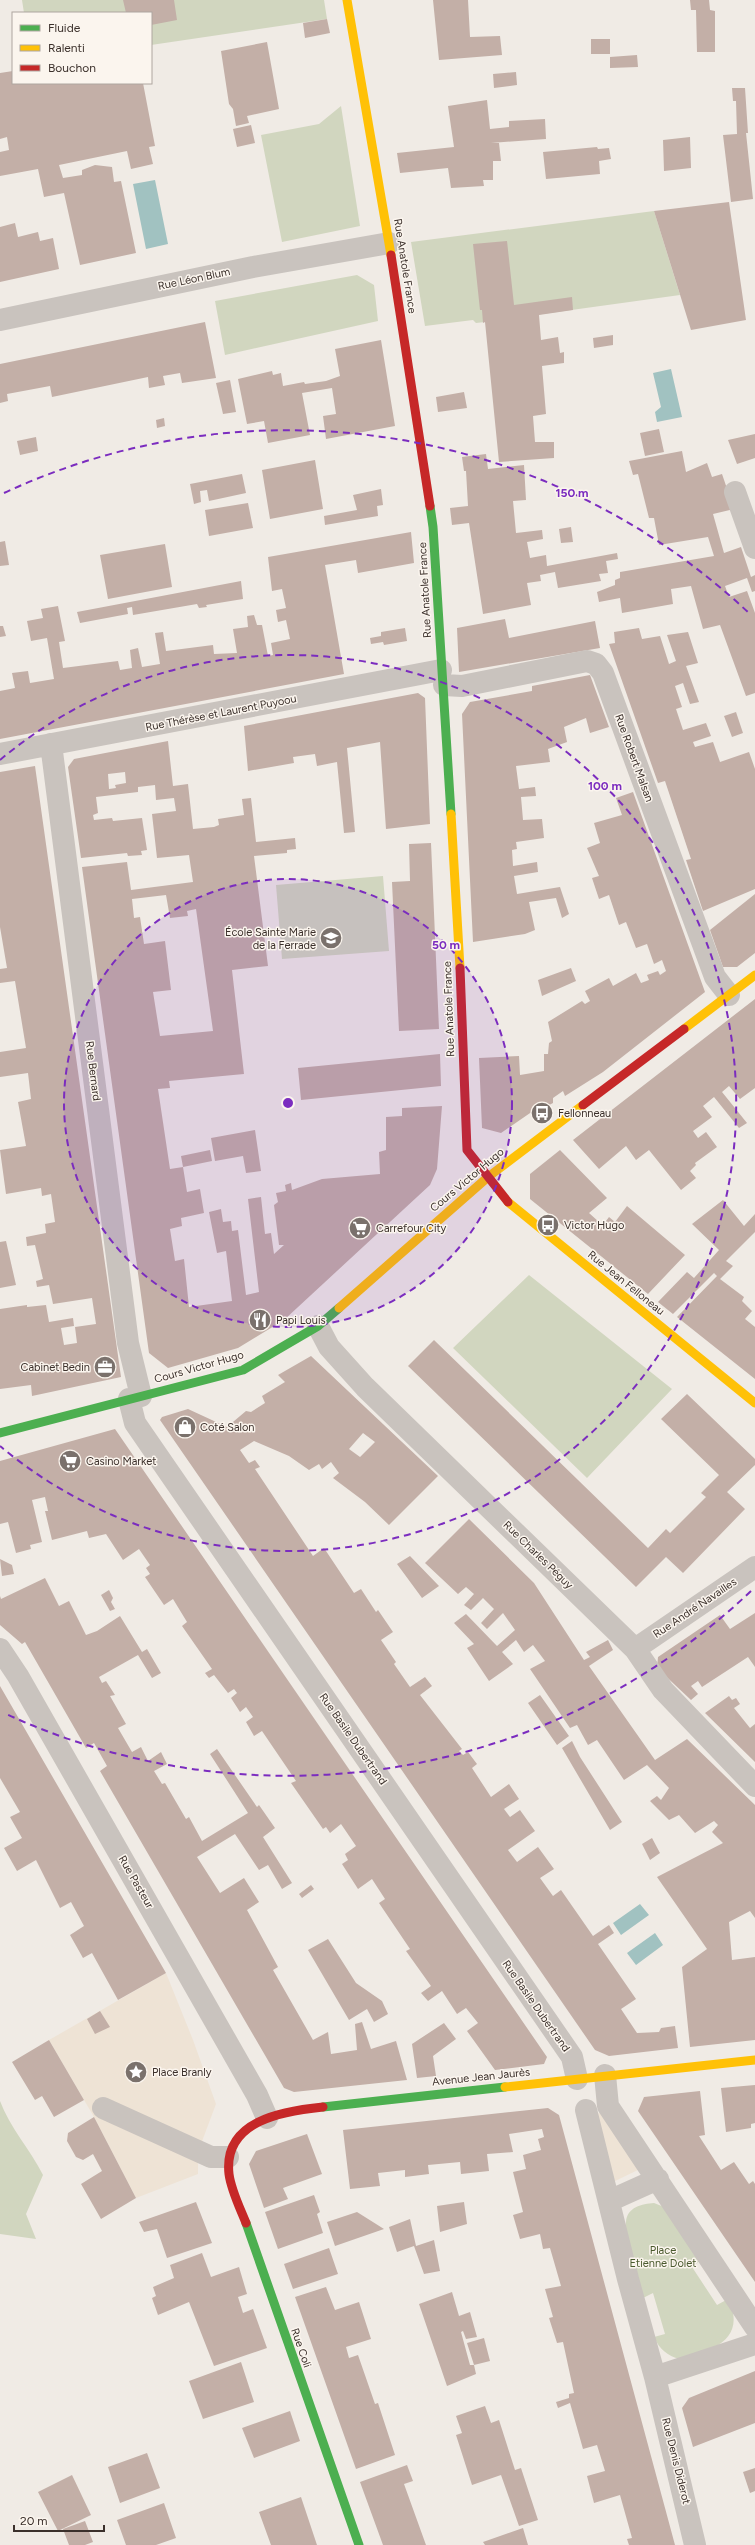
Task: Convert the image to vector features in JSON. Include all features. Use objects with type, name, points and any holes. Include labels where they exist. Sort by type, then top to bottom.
[{"type":"street","name":"Rue Anatole France","points":[[347,0],[389,242],[433,527],[457,905],[467,1150],[488,1177]]},
{"type":"street","name":"Rue Léon Blum","points":[[0,320],[253,267],[389,242]]},
{"type":"street","points":[[735,492],[755,548]]},
{"type":"street","name":"Rue Robert Malsan","points":[[442,678],[462,686],[587,662],[596,664],[603,673],[715,977],[729,995]]},
{"type":"street","name":"Rue Thérèse et Laurent Puyoou","points":[[0,754],[410,678],[442,678]]},
{"type":"street","name":"Rue Bernard","points":[[50,744],[135,1397]]},
{"type":"street","name":"Cours Victor Hugo","points":[[0,1433],[243,1370],[318,1326],[488,1177],[755,975]]},
{"type":"street","name":"Rue Jean Felloneau","points":[[488,1177],[510,1204],[755,1403]]},
{"type":"street","name":"Rue Charles Péguy","points":[[318,1326],[329,1347],[365,1387],[635,1649],[663,1690],[755,1786]]},
{"type":"street","name":"Rue Basile Dubertrand","points":[[135,1397],[135,1423],[572,2057],[577,2079]]},
{"type":"street","name":"Rue André Navailles","points":[[635,1649],[755,1567]]},
{"type":"street","name":"Rue Pasteur","points":[[0,1649],[18,1676],[208,2008],[257,2095],[267,2118]]},
{"type":"street","name":"Avenue Jean Jaurès","points":[[228,2157],[233,2145],[244,2131],[267,2118],[301,2109],[755,2060]]},
{"type":"street","points":[[605,2076],[608,2106],[755,2327]]},
{"type":"street","points":[[103,2108],[211,2157],[228,2157]]},
{"type":"street","name":"Rue Denis Diderot","points":[[586,2110],[655,2377],[695,2545]]},
{"type":"street","name":"Rue Coli","points":[[228,2157],[229,2176],[359,2545]]},
{"type":"street","points":[[609,2201],[658,2180]]},
{"type":"street","points":[[655,2377],[755,2344]]},
{"type":"green space","points":[[22,0],[324,0],[327,19],[152,45],[152,12],[24,12]]},
{"type":"green space","points":[[341,106],[360,226],[282,242],[261,135],[319,124]]},
{"type":"green space","points":[[654,211],[680,295],[485,322],[476,323],[473,320],[425,326],[411,242]]},
{"type":"green space","points":[[357,275],[374,285],[378,321],[225,355],[215,301]]},
{"type":"green space","points":[[383,876],[389,951],[282,959],[276,885]]},
{"type":"green space","points":[[529,1275],[672,1389],[587,1478],[453,1348]]},
{"type":"green space","points":[[0,2101],[9,2120],[43,2175],[26,2214],[36,2239],[0,2234]]},
{"type":"green space","name":"Place Etienne Dolet","points":[[654,2203],[664,2207],[701,2260],[692,2267],[717,2305],[728,2299],[733,2313],[733,2324],[725,2340],[718,2346],[681,2360],[664,2352],[654,2337],[665,2334],[653,2293],[643,2298],[627,2239],[626,2222],[629,2213],[640,2205]]},
{"type":"shaded area","name":"Place Branly","points":[[166,1973],[193,2040],[216,2104],[198,2152],[198,2174],[136,2198],[94,2117],[49,2040]]},
{"type":"shaded area","points":[[602,2112],[640,2169],[613,2182],[595,2115]]},
{"type":"water","points":[[155,180],[168,244],[146,249],[133,184]]},
{"type":"water","points":[[671,369],[682,417],[657,422],[655,412],[661,407],[653,373]]},
{"type":"water","points":[[640,1904],[649,1915],[621,1935],[613,1923]]},
{"type":"water","points":[[655,1933],[663,1945],[636,1965],[627,1953]]},
{"type":"building","points":[[123,0],[174,0],[177,20],[152,25],[152,12],[126,12]]},
{"type":"building","points":[[433,0],[468,0],[470,37],[500,36],[502,55],[439,60]]},
{"type":"building","points":[[690,0],[709,0],[710,10],[715,11],[715,52],[697,52],[696,10],[691,10]]},
{"type":"building","points":[[327,19],[330,33],[305,38],[303,23]]},
{"type":"building","points":[[591,39],[610,39],[610,54],[591,54]]},
{"type":"building","points":[[267,42],[279,109],[247,116],[249,123],[236,126],[233,109],[229,104],[221,51]]},
{"type":"building","points":[[637,55],[638,67],[610,68],[610,57]]},
{"type":"building","points":[[12,71],[12,84],[143,84],[155,146],[149,147],[153,164],[131,169],[127,151],[59,165],[63,178],[82,175],[82,170],[95,165],[112,167],[114,182],[121,181],[136,253],[80,265],[64,193],[44,197],[38,169],[0,176],[0,152],[9,150],[7,137],[0,139],[0,73]]},
{"type":"building","points":[[516,72],[517,85],[494,88],[493,74]]},
{"type":"building","points":[[732,88],[745,88],[748,133],[746,133],[753,199],[731,202],[723,135],[737,134],[736,101],[733,101]]},
{"type":"building","points":[[487,100],[490,129],[509,127],[509,121],[545,119],[546,139],[491,143],[499,143],[501,161],[493,161],[493,180],[483,180],[484,186],[451,188],[448,168],[400,173],[397,153],[454,147],[448,106]]},
{"type":"building","points":[[251,125],[255,143],[237,147],[233,129]]},
{"type":"building","points":[[690,137],[691,168],[664,171],[663,140]]},
{"type":"building","points":[[597,147],[598,149],[609,148],[611,159],[599,161],[600,174],[546,179],[543,152]]},
{"type":"building","points":[[729,202],[746,320],[691,330],[654,211]]},
{"type":"building","points":[[15,223],[18,237],[38,232],[40,241],[53,238],[59,269],[0,282],[0,227]]},
{"type":"building","points":[[507,241],[514,305],[572,297],[573,310],[539,315],[541,340],[558,337],[560,353],[564,352],[564,363],[542,366],[546,414],[533,416],[535,442],[554,442],[554,458],[499,462],[485,322],[483,323],[482,310],[480,310],[473,244]]},
{"type":"building","points":[[205,322],[216,378],[182,383],[180,373],[163,376],[165,385],[149,388],[148,377],[52,397],[50,386],[7,394],[8,401],[0,403],[0,364]]},
{"type":"building","points":[[613,335],[613,345],[594,348],[593,338]]},
{"type":"building","points":[[381,340],[395,426],[326,439],[323,416],[336,414],[332,388],[302,393],[310,435],[268,443],[264,421],[247,424],[238,379],[272,371],[273,375],[281,373],[283,386],[304,382],[305,384],[326,381],[340,376],[335,349]]},
{"type":"building","points":[[230,380],[236,412],[223,414],[216,383]]},
{"type":"building","points":[[464,392],[467,408],[438,412],[436,397]]},
{"type":"building","points":[[164,418],[165,426],[157,428],[156,420]]},
{"type":"building","points":[[659,429],[664,452],[645,456],[640,433]]},
{"type":"building","points":[[755,434],[755,458],[737,464],[728,440]]},
{"type":"building","points":[[36,437],[38,451],[20,455],[17,441]]},
{"type":"building","points":[[682,451],[686,472],[707,463],[712,477],[722,474],[734,509],[713,514],[724,553],[741,547],[751,577],[755,575],[755,591],[752,592],[747,578],[725,586],[729,597],[747,591],[755,613],[755,693],[746,696],[720,625],[703,629],[691,586],[671,589],[673,604],[622,613],[620,598],[599,602],[597,592],[615,585],[615,580],[620,578],[620,572],[714,556],[708,537],[659,545],[654,518],[649,518],[638,474],[633,475],[629,461]]},
{"type":"building","points":[[486,454],[488,469],[524,465],[526,500],[513,501],[516,533],[542,530],[543,539],[527,542],[530,558],[546,555],[547,566],[617,553],[618,559],[606,561],[608,573],[599,574],[601,581],[558,588],[555,572],[540,575],[541,581],[527,583],[531,605],[483,614],[469,523],[452,525],[450,508],[468,506],[466,471],[464,471],[462,457]]},
{"type":"building","points":[[315,460],[323,509],[270,519],[262,470]]},
{"type":"building","points":[[242,474],[246,493],[209,501],[207,490],[200,491],[201,502],[194,504],[190,484]]},
{"type":"building","points":[[381,489],[383,505],[377,506],[378,516],[325,525],[324,516],[357,510],[353,495]]},
{"type":"building","points":[[248,503],[253,528],[209,536],[205,510]]},
{"type":"building","points":[[571,527],[573,542],[561,543],[559,529]]},
{"type":"building","points":[[411,532],[414,563],[358,573],[356,560],[325,565],[344,674],[0,739],[0,691],[15,688],[12,673],[28,671],[30,683],[54,679],[47,638],[31,641],[27,621],[43,618],[41,609],[58,606],[65,641],[59,642],[63,668],[118,661],[120,670],[132,668],[130,650],[138,648],[142,667],[160,664],[155,633],[163,632],[166,651],[213,645],[214,654],[237,653],[233,629],[248,627],[247,616],[254,615],[257,625],[262,625],[268,656],[273,655],[271,643],[290,639],[286,620],[278,622],[276,610],[286,608],[282,589],[272,591],[268,557]]},
{"type":"building","points":[[5,541],[9,565],[0,566],[0,542]]},
{"type":"building","points":[[165,544],[172,587],[108,599],[100,555]]},
{"type":"building","points":[[241,581],[243,599],[206,605],[207,607],[199,608],[197,604],[133,615],[132,607],[127,608],[128,614],[80,623],[77,612]]},
{"type":"building","points":[[505,619],[509,638],[595,621],[600,648],[459,672],[457,628]]},
{"type":"building","points":[[0,626],[3,626],[6,636],[0,637]]},
{"type":"building","points":[[405,628],[407,641],[384,645],[383,642],[371,644],[370,638],[381,636],[381,632]]},
{"type":"building","points":[[639,628],[642,639],[660,636],[669,664],[676,661],[667,635],[688,632],[698,663],[686,666],[699,702],[690,704],[683,683],[675,686],[682,707],[676,709],[683,730],[706,723],[711,736],[693,742],[695,747],[713,742],[720,762],[749,752],[755,769],[755,889],[703,911],[686,860],[691,859],[665,781],[658,783],[609,644],[615,643],[614,632]]},
{"type":"building","points":[[590,675],[609,727],[590,733],[586,718],[564,727],[567,742],[548,749],[550,762],[516,766],[519,789],[535,787],[536,796],[521,797],[523,820],[542,819],[544,838],[516,842],[517,849],[512,850],[513,866],[537,862],[538,872],[514,876],[517,894],[560,887],[569,914],[562,918],[556,898],[529,902],[535,930],[525,934],[473,942],[462,714],[470,702],[532,691],[532,686]]},
{"type":"building","points":[[418,693],[425,698],[430,824],[386,829],[380,742],[347,748],[355,832],[344,833],[337,762],[317,766],[315,754],[293,757],[294,763],[248,771],[244,726]]},
{"type":"building","points":[[736,712],[743,733],[732,737],[724,716]]},
{"type":"building","points":[[168,741],[173,786],[188,784],[193,829],[214,827],[219,825],[218,819],[244,815],[242,799],[251,798],[256,842],[295,838],[296,849],[287,850],[287,853],[254,856],[268,966],[232,970],[244,1074],[169,1081],[170,1088],[158,1089],[170,1169],[183,1167],[187,1192],[200,1189],[204,1213],[181,1218],[182,1226],[170,1229],[175,1261],[184,1259],[189,1307],[232,1301],[226,1251],[217,1253],[209,1212],[221,1209],[223,1222],[231,1221],[232,1231],[238,1230],[246,1295],[259,1292],[248,1199],[261,1197],[265,1234],[271,1233],[274,1254],[284,1245],[279,1245],[274,1205],[278,1202],[276,1193],[286,1191],[285,1185],[291,1183],[292,1190],[322,1179],[380,1174],[379,1152],[386,1150],[386,1117],[402,1116],[402,1108],[442,1106],[437,1169],[430,1185],[284,1320],[238,1348],[168,1368],[149,1353],[82,867],[127,862],[131,890],[193,882],[189,855],[157,858],[152,814],[176,811],[174,798],[156,800],[155,785],[138,787],[138,792],[96,797],[98,813],[93,815],[94,820],[112,818],[113,821],[142,818],[147,850],[141,851],[142,855],[128,856],[127,853],[81,858],[68,767],[74,759]],"holes":[[[125,772],[126,783],[115,785],[116,788],[109,789],[108,774]],[[166,895],[170,918],[188,916],[187,911],[196,909],[213,1031],[160,1036],[153,992],[171,990],[165,941],[144,944],[140,917],[134,918],[132,899]]]},
{"type":"building","points":[[35,766],[121,1377],[32,1396],[31,1385],[0,1389],[0,1309],[27,1305],[27,1307],[46,1305],[49,1322],[73,1318],[74,1326],[61,1328],[64,1345],[77,1343],[75,1327],[96,1324],[92,1298],[53,1304],[49,1285],[37,1287],[36,1281],[43,1279],[35,1245],[27,1246],[26,1237],[46,1233],[45,1224],[55,1222],[51,1194],[42,1196],[41,1188],[6,1194],[0,1150],[26,1146],[18,1102],[31,1099],[28,1073],[0,1077],[0,1052],[26,1048],[15,981],[0,983],[0,969],[7,968],[0,927],[0,772]]},
{"type":"building","points":[[633,792],[705,992],[603,1072],[565,1096],[563,1091],[553,1098],[553,1103],[538,1111],[533,1111],[501,1133],[482,1128],[479,1058],[519,1056],[520,1075],[544,1071],[544,1054],[548,1054],[549,1043],[552,1041],[548,1022],[582,1001],[585,1004],[590,1001],[585,991],[609,978],[613,986],[636,973],[641,983],[649,980],[647,975],[658,971],[660,975],[666,971],[662,960],[654,964],[647,944],[636,948],[626,922],[619,925],[609,895],[599,899],[592,878],[599,876],[587,848],[600,843],[594,823],[622,815],[616,798]]},
{"type":"building","points":[[431,843],[439,1029],[399,1031],[392,882],[410,881],[409,844]]},
{"type":"building","points":[[755,894],[755,953],[737,967],[723,967],[710,930]]},
{"type":"building","points":[[571,968],[576,981],[542,996],[538,980]]},
{"type":"building","points":[[755,999],[755,1088],[740,1099],[729,1086],[722,1092],[747,1123],[739,1128],[714,1097],[703,1106],[712,1117],[693,1131],[698,1138],[706,1132],[717,1147],[695,1163],[696,1165],[690,1171],[696,1178],[681,1190],[649,1150],[636,1160],[626,1146],[599,1169],[573,1140]]},
{"type":"building","points":[[440,1054],[441,1086],[301,1100],[298,1068]]},
{"type":"building","points":[[255,1130],[261,1171],[246,1173],[243,1156],[215,1161],[211,1138]]},
{"type":"building","points":[[210,1150],[212,1161],[183,1167],[181,1156]]},
{"type":"building","points":[[560,1150],[607,1198],[589,1213],[599,1222],[596,1226],[600,1229],[609,1217],[615,1222],[627,1206],[685,1255],[648,1294],[530,1199],[530,1174]]},
{"type":"building","points":[[723,1200],[744,1226],[755,1214],[755,1232],[726,1261],[733,1266],[720,1279],[744,1297],[742,1301],[752,1311],[745,1319],[755,1327],[755,1379],[677,1317],[717,1276],[714,1273],[673,1314],[658,1302],[687,1272],[694,1278],[719,1250],[692,1224]]},
{"type":"building","points":[[6,1241],[16,1285],[0,1288],[0,1242]]},
{"type":"building","points":[[434,1340],[648,1548],[666,1529],[670,1533],[706,1497],[701,1493],[719,1475],[661,1419],[687,1394],[755,1459],[755,1465],[727,1492],[745,1509],[683,1573],[666,1557],[636,1587],[408,1366]]},
{"type":"building","points":[[311,1356],[438,1476],[389,1525],[365,1502],[333,1478],[339,1473],[331,1462],[322,1469],[319,1464],[309,1470],[289,1456],[254,1441],[240,1450],[249,1463],[255,1460],[260,1467],[255,1469],[313,1556],[324,1548],[354,1593],[361,1589],[376,1612],[378,1610],[393,1632],[381,1640],[396,1662],[394,1664],[410,1687],[425,1677],[432,1686],[420,1695],[462,1749],[459,1751],[463,1755],[468,1752],[477,1764],[472,1768],[491,1797],[509,1784],[519,1799],[504,1809],[510,1817],[520,1810],[535,1831],[508,1850],[517,1862],[538,1847],[554,1869],[540,1878],[553,1896],[561,1890],[593,1936],[609,1925],[614,1933],[598,1944],[636,1999],[621,2009],[637,2033],[659,2032],[661,2028],[675,2026],[678,2048],[609,2056],[595,2050],[160,1420],[162,1417],[188,1409],[227,1427],[246,1411],[251,1412],[265,1403],[262,1396],[285,1382],[278,1375]],"holes":[[[363,1433],[375,1442],[360,1457],[349,1449]]]},
{"type":"building","points":[[115,1429],[547,2057],[544,2064],[495,2070],[467,2031],[478,2023],[466,2008],[457,2014],[442,1991],[428,2001],[421,1993],[431,1986],[406,1951],[410,1949],[379,1903],[385,1899],[372,1879],[358,1889],[342,1864],[348,1860],[345,1854],[356,1846],[341,1824],[330,1833],[326,1827],[323,1829],[291,1783],[296,1781],[262,1731],[254,1736],[246,1722],[253,1717],[246,1707],[240,1712],[231,1698],[237,1693],[234,1689],[228,1693],[214,1675],[209,1678],[205,1673],[212,1669],[182,1626],[187,1622],[173,1599],[164,1605],[145,1577],[150,1574],[146,1568],[150,1565],[139,1549],[123,1560],[106,1534],[89,1538],[87,1531],[52,1540],[45,1511],[48,1511],[45,1497],[32,1500],[42,1542],[30,1545],[31,1549],[16,1553],[8,1522],[0,1524],[0,1461]]},
{"type":"building","points":[[469,1519],[534,1583],[584,1660],[590,1657],[586,1652],[608,1640],[613,1650],[589,1666],[655,1760],[687,1739],[755,1805],[755,1918],[750,1911],[729,1922],[732,1960],[755,1957],[755,2040],[690,2047],[682,1967],[707,1949],[657,1877],[723,1843],[712,1832],[718,1825],[714,1821],[695,1833],[679,1815],[669,1820],[650,1801],[657,1796],[661,1800],[669,1788],[647,1765],[624,1780],[597,1740],[588,1745],[577,1725],[570,1728],[530,1669],[545,1661],[533,1645],[524,1652],[516,1640],[502,1652],[513,1664],[489,1681],[467,1648],[474,1644],[454,1623],[466,1614],[497,1646],[515,1630],[503,1613],[487,1629],[481,1623],[494,1609],[483,1598],[471,1610],[464,1605],[474,1594],[466,1587],[458,1594],[425,1563]]},
{"type":"building","points":[[410,1556],[439,1586],[422,1598],[397,1564]]},
{"type":"building","points":[[0,1559],[12,1565],[14,1574],[2,1576]]},
{"type":"building","points":[[45,1578],[59,1606],[69,1601],[86,1635],[97,1631],[120,1616],[142,1652],[147,1649],[161,1673],[152,1678],[138,1655],[99,1677],[102,1683],[106,1681],[115,1695],[110,1696],[126,1724],[118,1728],[132,1752],[141,1747],[148,1761],[161,1752],[167,1764],[154,1771],[162,1784],[165,1783],[186,1819],[189,1817],[202,1841],[248,1813],[210,1754],[217,1749],[257,1807],[259,1805],[275,1828],[263,1837],[292,1883],[282,1889],[268,1865],[259,1870],[235,1834],[197,1857],[220,1893],[244,1878],[259,1902],[247,1910],[278,1967],[273,1970],[313,2040],[328,2032],[331,2054],[357,2050],[355,2024],[362,2022],[371,2049],[396,2041],[407,2080],[294,2092],[284,2088],[100,1771],[107,1766],[94,1743],[86,1748],[25,1642],[22,1644],[0,1625],[0,1596],[1,1599]]},
{"type":"building","points":[[109,1590],[113,1598],[111,1602],[115,1609],[110,1611],[101,1595]]},
{"type":"building","points":[[755,1613],[755,1667],[748,1657],[702,1687],[698,1681],[691,1686],[698,1694],[691,1700],[657,1668],[658,1657],[720,1615],[730,1629]]},
{"type":"building","points":[[0,1686],[166,1973],[118,2000],[92,1953],[83,1958],[70,1935],[84,1926],[71,1902],[60,1908],[36,1860],[17,1871],[4,1848],[22,1838],[10,1817],[20,1812],[0,1778]]},
{"type":"building","points":[[540,1695],[569,1736],[557,1745],[528,1703]]},
{"type":"building","points":[[729,1696],[732,1700],[736,1698],[740,1704],[734,1708],[750,1728],[755,1724],[755,1762],[705,1713]]},
{"type":"building","points":[[572,1741],[580,1757],[622,1822],[610,1830],[562,1748]]},
{"type":"building","points":[[652,1838],[660,1853],[650,1860],[642,1844]]},
{"type":"building","points":[[311,1885],[314,1889],[302,1898],[299,1894]]},
{"type":"building","points":[[328,1939],[356,1983],[382,2001],[388,2014],[374,2022],[367,2009],[349,2020],[308,1950]]},
{"type":"building","points":[[100,2011],[110,2027],[95,2034],[87,2019]]},
{"type":"building","points":[[444,2023],[456,2039],[433,2056],[436,2076],[417,2078],[412,2044]]},
{"type":"building","points":[[49,2040],[84,2100],[54,2117],[42,2096],[35,2100],[12,2062]]},
{"type":"building","points":[[755,2085],[755,2123],[751,2124],[751,2128],[726,2132],[721,2088]]},
{"type":"building","points":[[700,2091],[705,2135],[699,2136],[721,2170],[734,2162],[749,2184],[753,2181],[755,2184],[755,2282],[638,2111],[644,2097]]},
{"type":"building","points":[[548,2108],[559,2115],[675,2545],[629,2545],[627,2539],[632,2538],[620,2495],[594,2503],[587,2476],[605,2471],[597,2445],[583,2449],[570,2403],[558,2408],[556,2402],[569,2398],[569,2394],[574,2393],[563,2342],[557,2343],[549,2318],[553,2317],[545,2289],[561,2286],[550,2248],[543,2249],[540,2234],[520,2239],[513,2215],[523,2212],[513,2172],[526,2169],[523,2155],[541,2150],[538,2139],[544,2137],[542,2129],[509,2134],[513,2152],[487,2154],[489,2171],[461,2174],[460,2162],[428,2165],[429,2174],[405,2177],[405,2170],[378,2173],[380,2186],[350,2189],[343,2130]]},
{"type":"building","points":[[94,2117],[136,2198],[101,2219],[81,2184],[102,2171],[93,2154],[83,2160],[76,2157],[67,2141],[68,2133]]},
{"type":"building","points":[[307,2134],[322,2174],[283,2188],[288,2199],[264,2208],[249,2164],[256,2151]]},
{"type":"building","points":[[314,2195],[320,2212],[317,2214],[323,2233],[278,2249],[265,2212]]},
{"type":"building","points":[[196,2202],[212,2243],[167,2258],[157,2229],[144,2232],[139,2222]]},
{"type":"building","points":[[464,2202],[467,2224],[440,2232],[437,2206]]},
{"type":"building","points":[[357,2212],[384,2229],[335,2246],[327,2222]]},
{"type":"building","points":[[410,2219],[416,2246],[434,2240],[440,2271],[424,2274],[414,2246],[397,2252],[389,2227]]},
{"type":"building","points":[[329,2248],[338,2274],[293,2289],[284,2264]]},
{"type":"building","points":[[202,2253],[211,2277],[239,2267],[247,2294],[238,2297],[243,2313],[253,2309],[267,2348],[214,2366],[189,2302],[158,2315],[152,2298],[156,2296],[153,2287],[174,2278],[170,2265]]},
{"type":"building","points":[[326,2287],[335,2310],[359,2302],[371,2339],[346,2347],[349,2358],[358,2355],[375,2404],[378,2403],[395,2455],[356,2469],[295,2297]]},
{"type":"building","points":[[452,2292],[459,2316],[470,2312],[477,2337],[466,2339],[463,2331],[461,2332],[470,2365],[474,2365],[476,2374],[447,2386],[419,2304]]},
{"type":"building","points":[[484,2338],[490,2361],[474,2365],[467,2343]]},
{"type":"building","points":[[241,2362],[254,2402],[203,2419],[189,2381]]},
{"type":"building","points":[[755,2371],[755,2423],[693,2447],[682,2408],[689,2398]]},
{"type":"building","points":[[485,2406],[491,2423],[499,2420],[515,2470],[521,2468],[538,2520],[519,2526],[501,2475],[472,2485],[456,2435],[462,2433],[456,2416]]},
{"type":"building","points":[[290,2411],[300,2441],[254,2458],[242,2428]]},
{"type":"building","points":[[147,2453],[160,2488],[120,2503],[108,2467]]},
{"type":"building","points":[[407,2465],[413,2481],[404,2484],[426,2545],[383,2545],[360,2482]]},
{"type":"building","points":[[755,2468],[755,2491],[750,2493],[743,2472]]},
{"type":"building","points":[[72,2475],[91,2515],[58,2531],[38,2492]]},
{"type":"building","points":[[301,2497],[317,2545],[271,2545],[259,2512]]},
{"type":"building","points":[[164,2503],[176,2538],[156,2545],[126,2545],[117,2520]]},
{"type":"building","points":[[85,2521],[93,2542],[85,2545],[69,2545],[63,2529]]},
{"type":"building","points":[[523,2528],[528,2545],[485,2545],[483,2542]]},
{"type":"traffic: fast","points":[[430,506],[433,527],[451,814]]},
{"type":"traffic: fast","points":[[0,1433],[243,1370],[318,1326],[339,1308]]},
{"type":"traffic: fast","points":[[323,2107],[505,2087]]},
{"type":"traffic: fast","points":[[246,2223],[359,2545]]},
{"type":"traffic: slow","points":[[347,0],[391,255]]},
{"type":"traffic: slow","points":[[451,814],[460,968]]},
{"type":"traffic: slow","points":[[684,1029],[755,975]]},
{"type":"traffic: slow","points":[[339,1308],[488,1177],[583,1105]]},
{"type":"traffic: slow","points":[[508,1202],[755,1403]]},
{"type":"traffic: slow","points":[[505,2087],[755,2060]]},
{"type":"traffic: jam","points":[[391,255],[430,506]]},
{"type":"traffic: jam","points":[[460,968],[467,1150],[508,1202]]},
{"type":"traffic: jam","points":[[583,1105],[684,1029]]},
{"type":"traffic: jam","points":[[246,2223],[234,2193],[229,2174],[230,2156],[236,2141],[246,2130],[259,2122],[291,2112],[323,2107]]},
{"type":"place","name":"École Sainte Marie de la Ferrade","points":[[331,938]]},
{"type":"place","name":"Fellonneau","points":[[542,1113]]},
{"type":"place","name":"Victor Hugo","points":[[548,1225]]},
{"type":"place","name":"Carrefour City","points":[[360,1228]]},
{"type":"place","name":"Papi Louis","points":[[260,1320]]},
{"type":"place","name":"Cabinet Bedin","points":[[105,1367]]},
{"type":"place","name":"Coté Salon","points":[[185,1427]]},
{"type":"place","name":"Casino Market","points":[[70,1461]]},
{"type":"place","name":"Place Branly","points":[[136,2072]]}]
